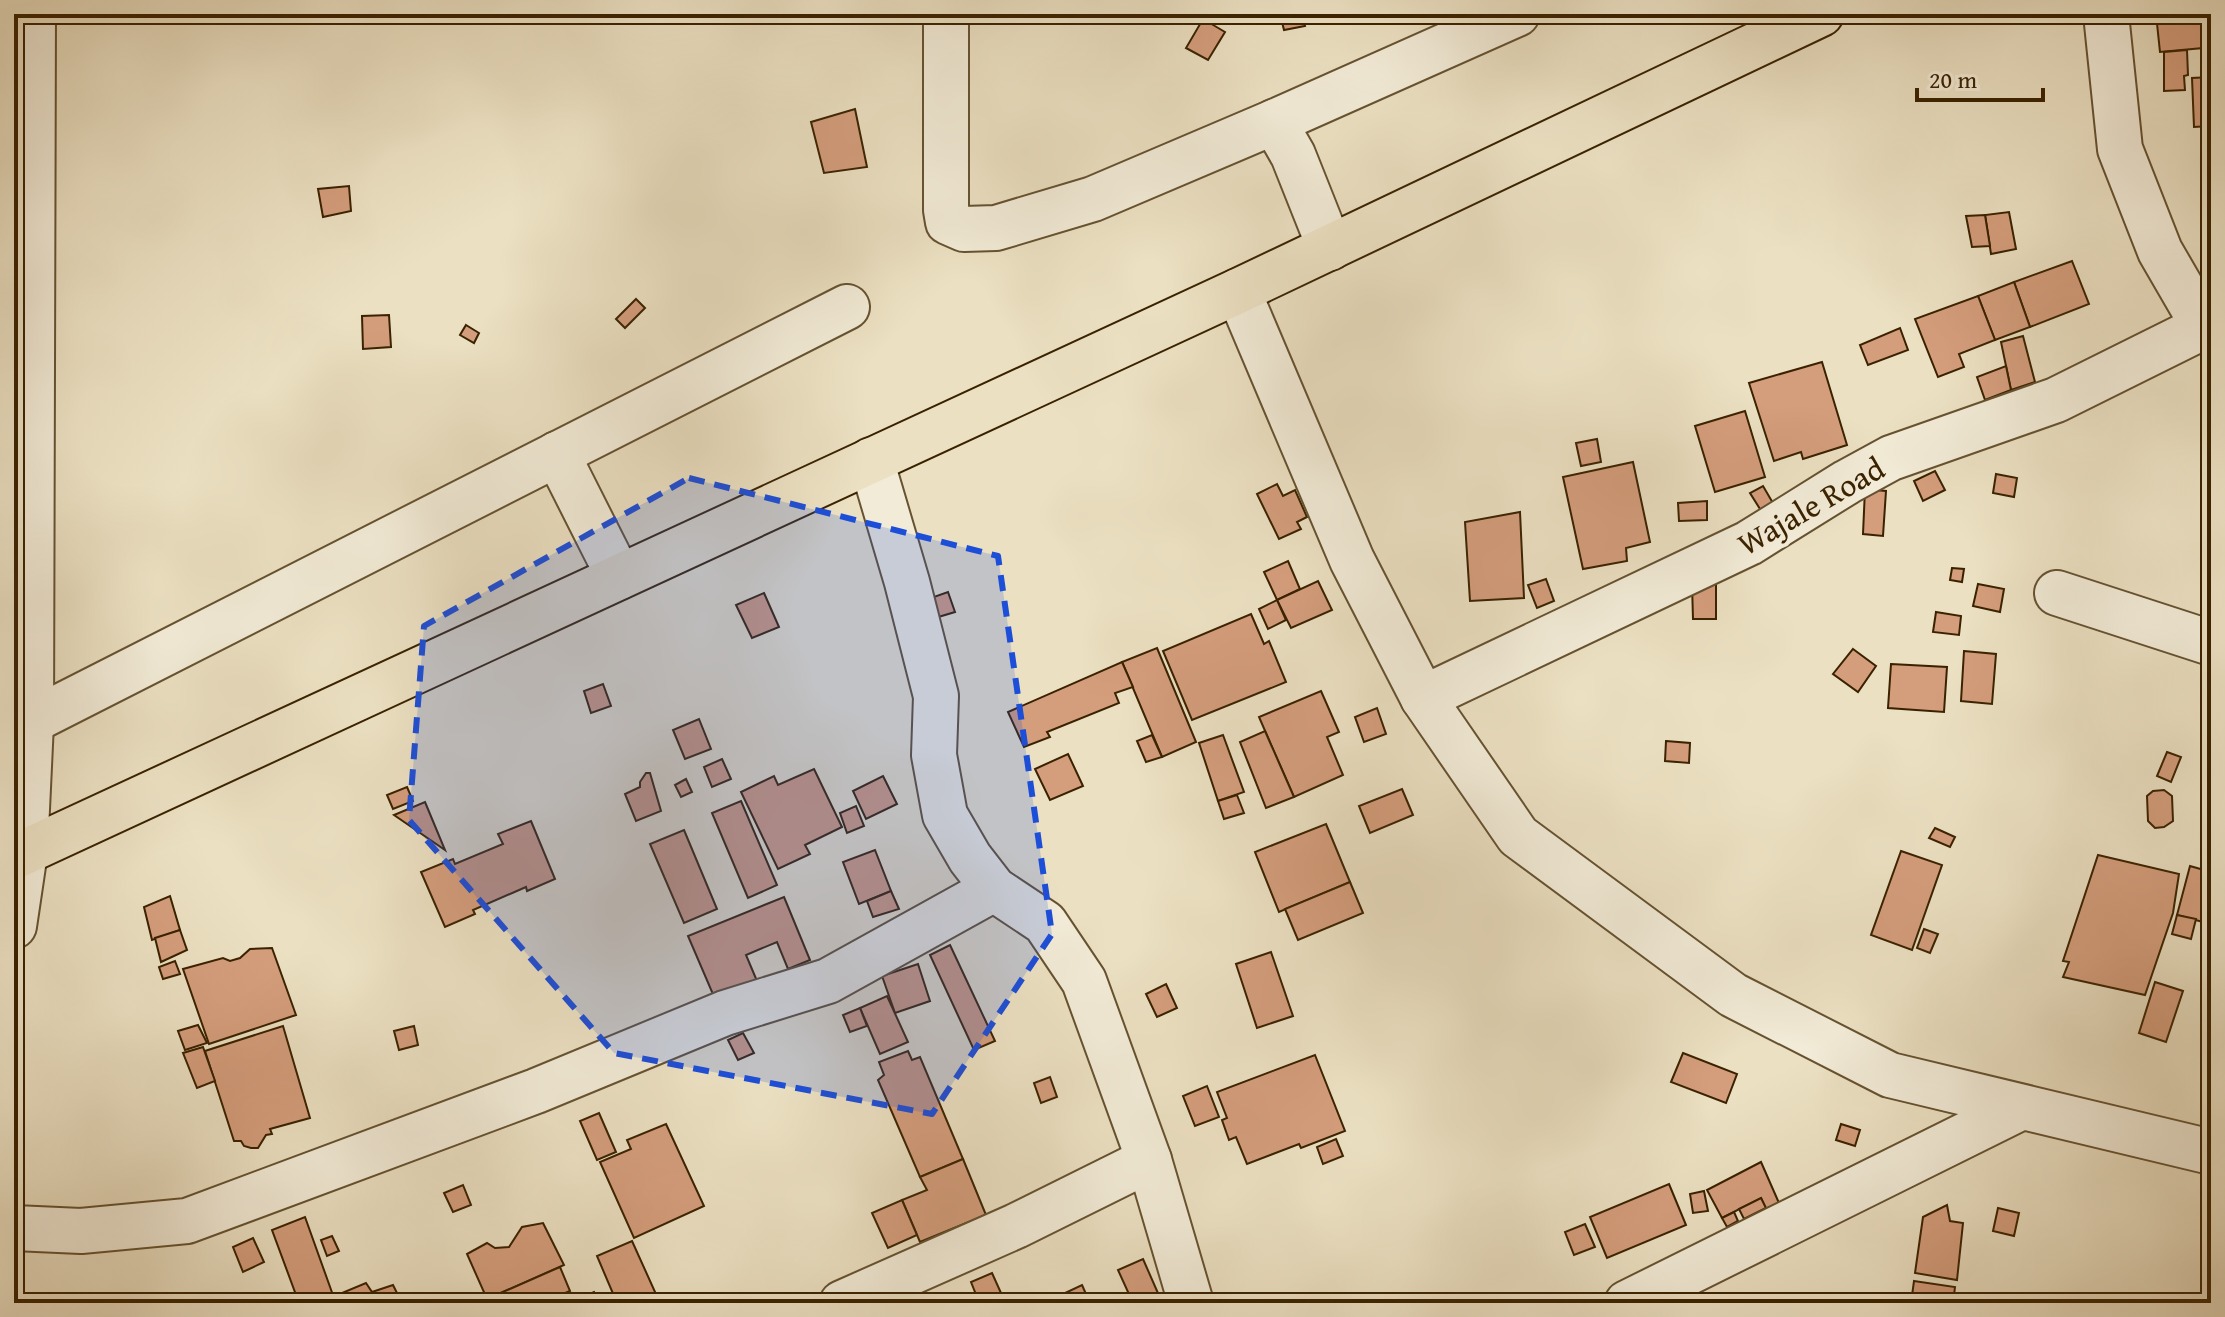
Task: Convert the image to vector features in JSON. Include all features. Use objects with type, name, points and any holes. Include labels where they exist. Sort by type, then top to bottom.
[{"type":"highway","points":[[20,854],[1238,291],[1821,14]]},
{"type":"street","points":[[14,926],[20,854],[22,727],[23,82],[33,14]]},
{"type":"street","points":[[946,14],[946,210],[948,222],[964,229],[996,228],[1093,199],[1517,14]]},
{"type":"street","points":[[2106,14],[2120,149],[2160,251],[2209,326]]},
{"type":"street","points":[[1274,122],[1293,155],[1330,248]]},
{"type":"street","points":[[1238,291],[1352,560],[1423,698],[1518,836],[1733,995],[1890,1075],[2211,1152]]},
{"type":"street","points":[[22,727],[847,307]]},
{"type":"street","name":"Wajale Road","points":[[1423,698],[1749,543],[1891,458],[2056,400],[2209,326]]},
{"type":"street","points":[[557,454],[619,577]]},
{"type":"street","points":[[871,460],[936,696],[934,755],[945,815],[970,858],[994,889],[1045,923],[1084,981],[1149,1160],[1191,1303]]},
{"type":"street","points":[[2057,593],[2211,643]]},
{"type":"street","points":[[14,1228],[81,1231],[187,1221],[536,1091],[725,1013],[828,981],[994,889]]},
{"type":"street","points":[[1627,1303],[2020,1108]]},
{"type":"street","points":[[842,1303],[1016,1226],[1149,1160]]},
{"type":"highlighted area","points":[[689,478],[998,556],[1052,934],[932,1114],[614,1053],[409,820],[424,626]]},
{"type":"building","points":[[1280,14],[1302,14],[1305,26],[1284,30]]},
{"type":"building","points":[[2156,14],[2200,14],[2203,48],[2160,52]]},
{"type":"building","points":[[1203,19],[1225,32],[1208,60],[1186,48]]},
{"type":"building","points":[[2187,50],[2185,90],[2164,91],[2164,52]]},
{"type":"building","points":[[2211,77],[2211,126],[2194,127],[2192,78]]},
{"type":"building","points":[[855,109],[867,167],[824,173],[811,122]]},
{"type":"building","points":[[349,186],[351,211],[323,217],[318,189]]},
{"type":"building","points":[[2009,212],[2016,249],[1991,254],[1985,215]]},
{"type":"building","points":[[1985,215],[1990,246],[1972,247],[1966,216]]},
{"type":"building","points":[[2072,261],[2089,304],[2030,327],[2014,282]]},
{"type":"building","points":[[2014,282],[2030,327],[1995,340],[1978,296]]},
{"type":"building","points":[[1978,296],[1995,340],[1959,354],[1964,367],[1938,377],[1915,319]]},
{"type":"building","points":[[636,299],[645,308],[625,328],[616,319]]},
{"type":"building","points":[[389,315],[391,347],[363,349],[362,316]]},
{"type":"building","points":[[466,325],[479,333],[474,343],[460,335]]},
{"type":"building","points":[[1900,328],[1908,350],[1868,365],[1860,345]]},
{"type":"building","points":[[2023,336],[2035,382],[2011,390],[2001,342]]},
{"type":"building","points":[[1822,362],[1847,445],[1803,459],[1801,452],[1774,461],[1749,383]]},
{"type":"building","points":[[2006,366],[2011,390],[1985,400],[1977,377]]},
{"type":"building","points":[[1745,411],[1765,477],[1715,492],[1695,426]]},
{"type":"building","points":[[1597,439],[1601,462],[1581,466],[1576,443]]},
{"type":"building","points":[[1633,462],[1650,542],[1626,548],[1627,561],[1583,569],[1563,477]]},
{"type":"building","points":[[1935,471],[1945,490],[1923,501],[1914,481]]},
{"type":"building","points":[[1996,474],[2017,478],[2014,497],[1993,493]]},
{"type":"building","points":[[1277,484],[1283,496],[1295,490],[1307,517],[1297,522],[1301,529],[1279,539],[1257,494]]},
{"type":"building","points":[[1763,486],[1777,510],[1765,517],[1750,493]]},
{"type":"building","points":[[1865,489],[1886,491],[1883,536],[1863,534]]},
{"type":"building","points":[[1707,501],[1707,520],[1679,521],[1678,503]]},
{"type":"building","points":[[1520,512],[1524,598],[1470,601],[1465,522]]},
{"type":"building","points":[[1288,561],[1300,589],[1277,600],[1264,572]]},
{"type":"building","points":[[1952,568],[1964,569],[1962,582],[1950,580]]},
{"type":"building","points":[[1546,579],[1554,601],[1537,608],[1528,585]]},
{"type":"building","points":[[1318,581],[1332,610],[1291,628],[1277,600]]},
{"type":"building","points":[[1692,584],[1716,584],[1716,619],[1693,619]]},
{"type":"building","points":[[1978,584],[2004,589],[2000,612],[1973,606]]},
{"type":"building","points":[[948,592],[955,612],[935,618],[928,599]]},
{"type":"building","points":[[764,593],[779,627],[752,638],[736,605]]},
{"type":"building","points":[[1277,600],[1286,620],[1268,629],[1259,609]]},
{"type":"building","points":[[1936,612],[1961,616],[1959,635],[1933,632]]},
{"type":"building","points":[[1251,614],[1264,644],[1269,641],[1286,682],[1192,720],[1163,651]]},
{"type":"building","points":[[1157,648],[1196,742],[1162,757],[1122,662]]},
{"type":"building","points":[[1853,649],[1876,666],[1858,692],[1833,674]]},
{"type":"building","points":[[1964,651],[1996,654],[1992,704],[1961,701]]},
{"type":"building","points":[[1122,662],[1133,687],[1115,693],[1119,703],[1047,732],[1050,737],[1024,747],[1008,712]]},
{"type":"building","points":[[1891,664],[1947,667],[1944,712],[1888,708]]},
{"type":"building","points":[[603,684],[611,706],[591,713],[584,691]]},
{"type":"building","points":[[1321,691],[1339,732],[1327,737],[1343,775],[1294,797],[1259,717]]},
{"type":"building","points":[[1377,708],[1386,734],[1364,742],[1355,717]]},
{"type":"building","points":[[699,719],[711,749],[685,759],[673,730]]},
{"type":"building","points":[[1265,731],[1294,797],[1266,808],[1240,742]]},
{"type":"building","points":[[1152,735],[1162,757],[1146,762],[1137,741]]},
{"type":"building","points":[[1223,735],[1244,792],[1218,801],[1199,743]]},
{"type":"building","points":[[1666,741],[1690,743],[1689,763],[1665,761]]},
{"type":"building","points":[[2167,752],[2181,757],[2171,782],[2157,776]]},
{"type":"building","points":[[1068,754],[1083,786],[1050,800],[1035,769]]},
{"type":"building","points":[[722,759],[731,779],[712,787],[704,767]]},
{"type":"building","points":[[814,769],[842,827],[805,845],[810,854],[778,869],[741,792],[774,776],[778,785]]},
{"type":"building","points":[[646,773],[650,773],[661,811],[636,821],[625,794],[640,787]]},
{"type":"building","points":[[883,776],[897,804],[866,819],[853,791]]},
{"type":"building","points":[[686,779],[692,792],[681,797],[675,785]]},
{"type":"building","points":[[407,787],[413,801],[393,809],[387,795]]},
{"type":"building","points":[[1402,789],[1413,815],[1370,833],[1359,806]]},
{"type":"building","points":[[2164,790],[2172,796],[2173,821],[2155,828],[2148,821],[2147,796],[2153,791]]},
{"type":"building","points":[[1237,795],[1244,813],[1224,819],[1218,801]]},
{"type":"building","points":[[741,801],[777,885],[748,898],[712,813]]},
{"type":"building","points":[[425,802],[445,850],[394,815]]},
{"type":"building","points":[[856,806],[864,826],[847,833],[840,813]]},
{"type":"building","points":[[531,821],[555,879],[527,891],[526,887],[473,910],[475,914],[445,927],[421,872],[453,859],[455,864],[503,844],[498,834]]},
{"type":"building","points":[[1326,824],[1350,882],[1279,912],[1255,852]]},
{"type":"building","points":[[1935,828],[1955,837],[1950,847],[1929,838]]},
{"type":"building","points":[[684,830],[717,909],[684,923],[650,844]]},
{"type":"building","points":[[875,850],[891,891],[859,904],[843,862]]},
{"type":"building","points":[[1901,851],[1942,865],[1912,950],[1871,935]]},
{"type":"building","points":[[2098,855],[2179,874],[2173,913],[2145,995],[2063,977],[2069,962],[2063,961]]},
{"type":"building","points":[[2190,866],[2211,872],[2211,893],[2203,922],[2177,915]]},
{"type":"building","points":[[1350,882],[1363,913],[1298,940],[1285,909]]},
{"type":"building","points":[[891,891],[899,909],[873,917],[867,901]]},
{"type":"building","points":[[170,896],[180,930],[152,940],[144,907]]},
{"type":"building","points":[[784,897],[810,960],[788,969],[777,942],[746,955],[757,981],[715,999],[688,936]]},
{"type":"building","points":[[2177,915],[2196,919],[2191,939],[2172,934]]},
{"type":"building","points":[[1924,929],[1938,934],[1930,953],[1917,948]]},
{"type":"building","points":[[180,930],[187,950],[161,962],[155,938]]},
{"type":"building","points":[[950,945],[995,1041],[974,1050],[930,955]]},
{"type":"building","points":[[272,948],[296,1015],[209,1044],[183,969],[223,958],[230,961],[240,958],[250,949]]},
{"type":"building","points":[[1271,952],[1293,1016],[1257,1028],[1236,964]]},
{"type":"building","points":[[175,961],[180,974],[163,979],[159,967]]},
{"type":"building","points":[[918,964],[930,1001],[895,1013],[882,976]]},
{"type":"building","points":[[2155,982],[2183,991],[2166,1042],[2139,1033]]},
{"type":"building","points":[[1166,984],[1177,1008],[1157,1017],[1146,994]]},
{"type":"building","points":[[887,996],[908,1042],[880,1054],[860,1008]]},
{"type":"building","points":[[860,1008],[867,1026],[850,1032],[843,1015]]},
{"type":"building","points":[[198,1025],[207,1043],[185,1050],[178,1031]]},
{"type":"building","points":[[283,1026],[310,1118],[270,1129],[272,1134],[266,1135],[258,1148],[244,1146],[241,1141],[234,1141],[205,1051]]},
{"type":"building","points":[[414,1026],[418,1045],[399,1050],[394,1031]]},
{"type":"building","points":[[743,1033],[754,1053],[738,1060],[728,1040]]},
{"type":"building","points":[[203,1047],[215,1081],[197,1088],[183,1053]]},
{"type":"building","points":[[908,1051],[912,1060],[920,1057],[963,1159],[920,1177],[878,1080],[884,1075],[879,1062]]},
{"type":"building","points":[[1683,1053],[1737,1074],[1726,1103],[1671,1082]]},
{"type":"building","points":[[1315,1055],[1345,1131],[1247,1164],[1236,1137],[1229,1140],[1222,1120],[1227,1118],[1217,1092]]},
{"type":"building","points":[[1050,1077],[1057,1097],[1041,1103],[1034,1083]]},
{"type":"building","points":[[1207,1086],[1219,1117],[1195,1126],[1183,1096]]},
{"type":"building","points":[[599,1113],[616,1152],[597,1160],[580,1121]]},
{"type":"building","points":[[666,1124],[704,1206],[634,1238],[600,1162],[631,1149],[627,1140]]},
{"type":"building","points":[[1841,1124],[1860,1130],[1855,1146],[1836,1140]]},
{"type":"building","points":[[1336,1139],[1343,1156],[1323,1164],[1317,1147]]},
{"type":"building","points":[[963,1159],[986,1215],[920,1242],[902,1200],[927,1190],[920,1177]]},
{"type":"building","points":[[1761,1162],[1779,1203],[1766,1209],[1761,1198],[1722,1218],[1707,1190]]},
{"type":"building","points":[[1669,1184],[1686,1225],[1607,1258],[1590,1217]]},
{"type":"building","points":[[463,1185],[471,1205],[453,1212],[444,1193]]},
{"type":"building","points":[[1704,1191],[1708,1211],[1693,1213],[1690,1194]]},
{"type":"building","points":[[1761,1198],[1766,1208],[1744,1219],[1739,1209]]},
{"type":"building","points":[[902,1200],[917,1235],[888,1248],[872,1213]]},
{"type":"building","points":[[1947,1205],[1950,1221],[1963,1223],[1957,1280],[1915,1273],[1923,1217]]},
{"type":"building","points":[[1998,1208],[2019,1213],[2014,1236],[1993,1231]]},
{"type":"building","points":[[1734,1212],[1738,1221],[1727,1227],[1722,1218]]},
{"type":"building","points":[[305,1217],[334,1298],[319,1303],[299,1303],[272,1230]]},
{"type":"building","points":[[543,1223],[564,1265],[487,1299],[467,1254],[487,1243],[495,1248],[509,1247],[522,1227]]},
{"type":"building","points":[[1585,1224],[1595,1247],[1574,1255],[1565,1232]]},
{"type":"building","points":[[332,1236],[339,1251],[327,1256],[321,1240]]},
{"type":"building","points":[[253,1238],[264,1262],[243,1272],[233,1247]]},
{"type":"building","points":[[632,1241],[660,1303],[617,1303],[597,1256]]},
{"type":"building","points":[[1143,1259],[1161,1300],[1154,1303],[1133,1303],[1118,1270]]},
{"type":"building","points":[[560,1267],[570,1291],[541,1303],[489,1303],[487,1299]]},
{"type":"building","points":[[992,1273],[1001,1293],[979,1302],[971,1282]]},
{"type":"building","points":[[1914,1281],[1955,1287],[1953,1303],[1911,1303]]},
{"type":"building","points":[[366,1283],[372,1292],[393,1285],[402,1303],[339,1303],[337,1295]]},
{"type":"building","points":[[1082,1285],[1090,1303],[1069,1303],[1065,1293]]},
{"type":"building","points":[[594,1292],[599,1303],[573,1301]]}]
